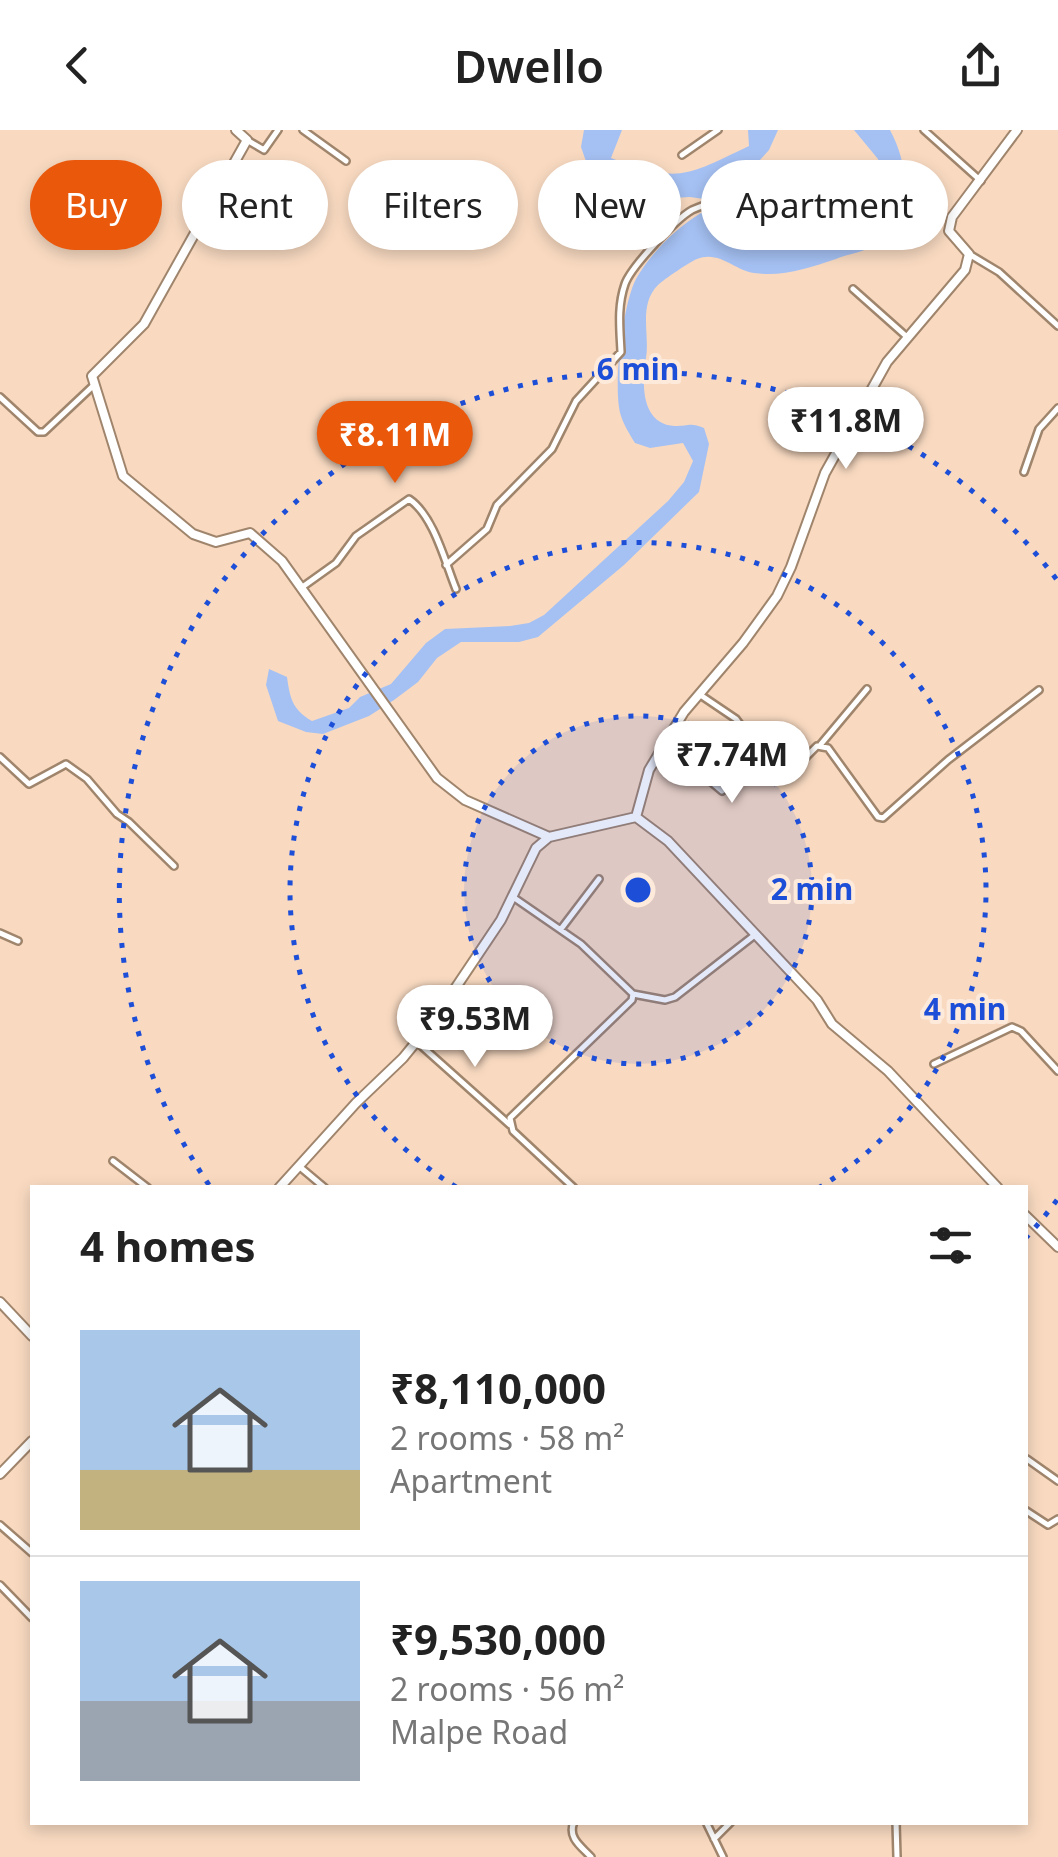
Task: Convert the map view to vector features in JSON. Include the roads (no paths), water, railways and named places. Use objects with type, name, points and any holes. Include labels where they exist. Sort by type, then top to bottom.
[{"type":"street","points":[[236,130],[264,150],[278,130]]},
{"type":"street","points":[[303,130],[346,161]]},
{"type":"street","points":[[682,155],[718,130]]},
{"type":"street","points":[[924,130],[982,181]]},
{"type":"street","points":[[1017,130],[952,218],[948,231],[969,254],[999,272],[1058,326]]},
{"type":"street","points":[[247,140],[144,324],[92,376],[123,476],[193,534],[216,542],[250,532],[282,561],[436,778],[465,800],[549,837]]},
{"type":"street","points":[[446,565],[487,529],[497,505],[552,449],[576,401],[621,352],[618,318],[629,276],[692,210],[701,207]]},
{"type":"street","points":[[636,817],[649,770],[684,712],[777,596],[825,473],[887,362],[965,270],[969,254]]},
{"type":"street","points":[[853,290],[907,338]]},
{"type":"street","points":[[0,397],[38,432],[44,432],[94,384]]},
{"type":"street","points":[[1024,472],[1039,429],[1058,408]]},
{"type":"street","points":[[301,588],[336,564],[356,536],[409,499],[415,502],[433,534],[456,589]]},
{"type":"street","points":[[699,694],[736,719],[766,758],[777,769],[787,772],[820,746],[868,689]]},
{"type":"street","points":[[820,746],[828,748],[878,817],[883,818],[948,760],[1039,690]]},
{"type":"street","points":[[0,758],[29,784],[66,764],[70,766],[174,866]]},
{"type":"street","points":[[698,770],[722,791],[766,758]]},
{"type":"street","points":[[282,1185],[434,1020],[513,896],[536,848],[549,837],[636,817],[668,841],[818,1000],[832,1024],[888,1071],[995,1185]]},
{"type":"street","points":[[561,929],[599,879]]},
{"type":"street","points":[[513,896],[561,929],[633,994],[665,1000],[676,997],[756,934]]},
{"type":"street","points":[[0,932],[18,942]]},
{"type":"street","points":[[510,1125],[510,1118],[632,1000],[633,994]]},
{"type":"street","points":[[934,1064],[1012,1027],[1021,1031],[1058,1070]]},
{"type":"street","points":[[417,1042],[571,1185]]},
{"type":"street","points":[[113,1160],[144,1185]]},
{"type":"street","points":[[299,1166],[321,1185]]},
{"type":"street","points":[[1028,1218],[1058,1247]]},
{"type":"street","points":[[0,1302],[30,1334]]},
{"type":"street","points":[[0,1474],[30,1444]]},
{"type":"street","points":[[1028,1460],[1058,1481]]},
{"type":"street","points":[[1028,1513],[1041,1524],[1058,1519]]},
{"type":"street","points":[[0,1526],[30,1551]]},
{"type":"street","points":[[0,1585],[30,1616]]},
{"type":"street","points":[[574,1825],[574,1840],[592,1857]]},
{"type":"street","points":[[707,1825],[723,1857]]},
{"type":"street","points":[[714,1839],[728,1825]]},
{"type":"street","points":[[896,1825],[897,1857]]},
{"type":"water","points":[[584,130],[622,130],[611,158],[617,160],[586,160],[581,147]]},
{"type":"water","points":[[748,130],[778,130],[760,160],[719,160],[749,146]]},
{"type":"water","points":[[854,130],[890,130],[902,160],[878,159]]},
{"type":"water","points":[[701,168],[701,199],[681,198],[681,173]]},
{"type":"water","points":[[701,213],[701,250],[863,250],[775,274],[747,271],[705,257],[694,260],[658,285],[646,311],[646,400],[655,418],[664,423],[704,428],[709,444],[699,492],[624,565],[538,637],[519,642],[461,642],[437,658],[418,682],[394,700],[369,716],[323,734],[278,721],[266,685],[269,669],[287,677],[294,703],[312,721],[349,708],[360,697],[391,684],[426,643],[445,629],[510,626],[544,615],[684,482],[693,461],[683,443],[650,448],[635,443],[622,419],[618,387],[620,346],[631,291],[658,250],[681,250],[682,226]]}]
